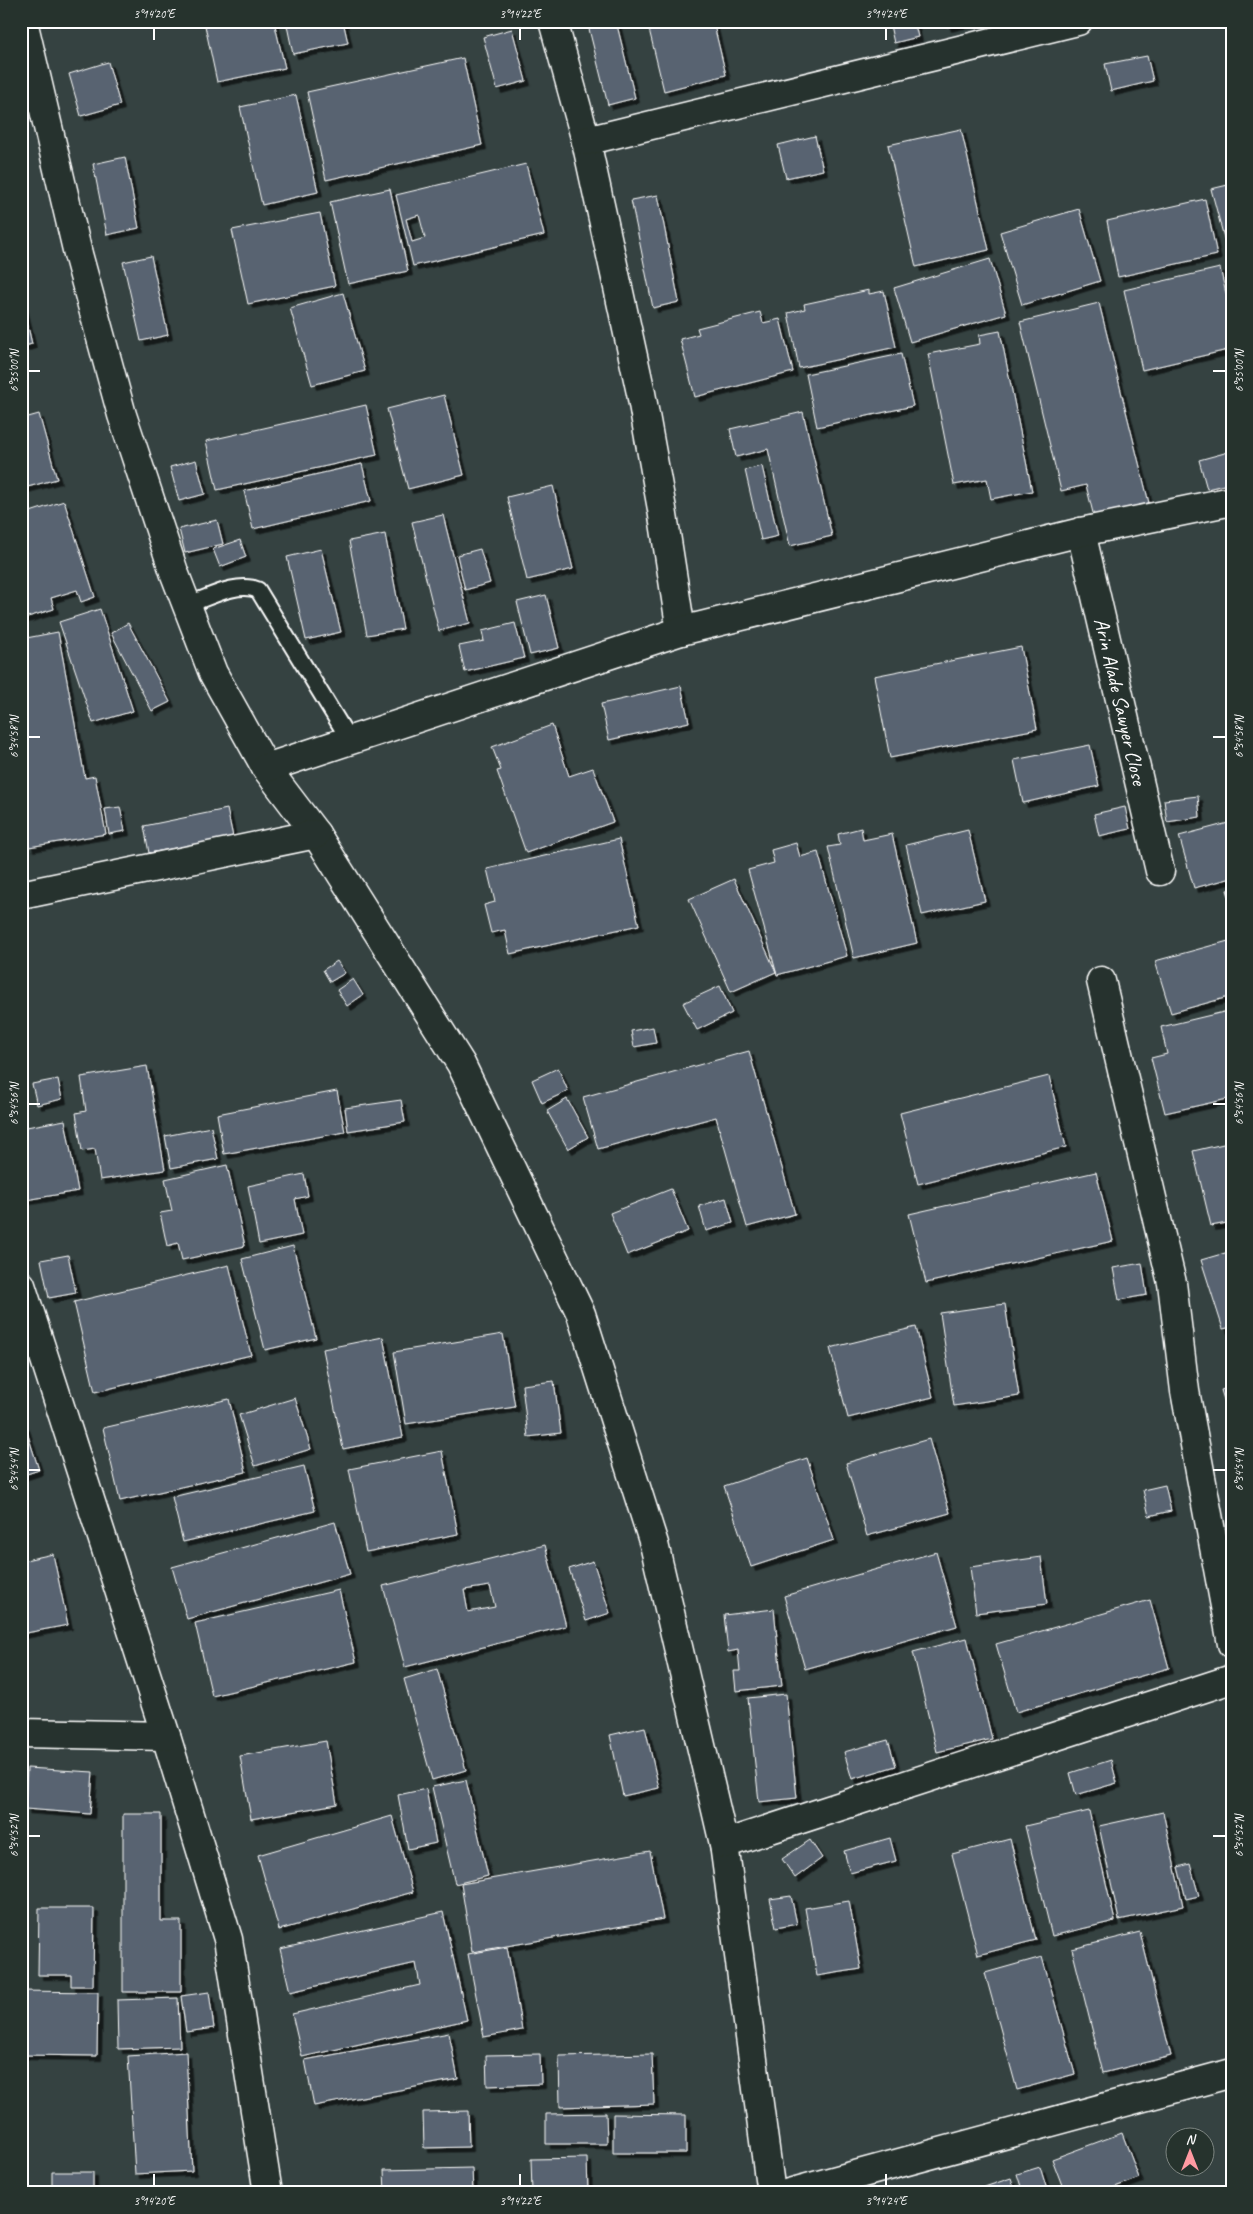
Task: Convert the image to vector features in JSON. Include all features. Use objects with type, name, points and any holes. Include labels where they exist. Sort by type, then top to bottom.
[{"type":"street","points":[[23,21],[78,254],[122,415],[187,605],[213,673],[266,768],[316,834],[460,1064],[581,1314],[654,1544],[724,1844],[771,2193]]},
{"type":"street","points":[[553,21],[586,141],[641,393],[681,631]]},
{"type":"street","points":[[586,141],[1078,21]]},
{"type":"street","points":[[266,768],[681,631],[1081,532],[1232,501]]},
{"type":"street","name":"Arin Alade Sawyer Close","points":[[1081,532],[1160,871]]},
{"type":"street","points":[[21,895],[316,834]]},
{"type":"street","points":[[1101,981],[1172,1283],[1185,1391],[1232,1644]]},
{"type":"street","points":[[21,1285],[166,1736],[228,1939],[268,2193]]},
{"type":"street","points":[[724,1844],[1232,1679]]},
{"type":"street","points":[[21,1733],[166,1736]]},
{"type":"street","points":[[789,2193],[1232,2073]]},
{"type":"lane","points":[[187,605],[238,588],[249,586],[258,590],[350,741]]},
{"type":"building","points":[[204,21],[274,21],[285,68],[217,82]]},
{"type":"building","points":[[286,21],[343,21],[348,43],[293,54]]},
{"type":"building","points":[[587,21],[616,21],[635,98],[608,105]]},
{"type":"building","points":[[647,21],[713,21],[726,75],[664,91]]},
{"type":"building","points":[[889,21],[914,21],[918,37],[894,43]]},
{"type":"building","points":[[945,21],[963,21],[964,23],[947,27]]},
{"type":"building","points":[[512,29],[526,81],[497,89],[483,37]]},
{"type":"building","points":[[1147,56],[1153,81],[1111,91],[1105,64]]},
{"type":"building","points":[[463,58],[482,145],[326,180],[307,92]]},
{"type":"building","points":[[108,62],[120,105],[81,116],[69,74]]},
{"type":"building","points":[[296,95],[318,192],[262,205],[240,107]]},
{"type":"building","points":[[961,129],[989,250],[916,267],[888,145]]},
{"type":"building","points":[[815,136],[823,170],[786,178],[778,145]]},
{"type":"building","points":[[125,157],[139,228],[107,235],[93,164]]},
{"type":"building","points":[[526,164],[544,235],[413,266],[396,195]],"holes":[[[419,215],[425,238],[412,242],[406,219]]]},
{"type":"building","points":[[1232,184],[1232,252],[1228,253],[1211,189]]},
{"type":"building","points":[[390,189],[408,271],[348,284],[330,202]]},
{"type":"building","points":[[658,195],[679,302],[653,308],[631,200]]},
{"type":"building","points":[[1205,199],[1217,255],[1118,277],[1107,221]]},
{"type":"building","points":[[1079,209],[1100,281],[1022,305],[1000,232]]},
{"type":"building","points":[[320,213],[335,286],[248,304],[232,230]]},
{"type":"building","points":[[151,256],[168,335],[141,341],[123,262]]},
{"type":"building","points":[[990,259],[1006,314],[910,342],[894,288]]},
{"type":"building","points":[[1220,268],[1232,319],[1232,349],[1142,370],[1124,290]]},
{"type":"building","points":[[869,290],[869,294],[884,291],[896,347],[799,368],[788,313],[805,309],[804,304]]},
{"type":"building","points":[[343,293],[365,371],[312,385],[290,308]]},
{"type":"building","points":[[21,296],[32,344],[21,347]]},
{"type":"building","points":[[1099,303],[1149,503],[1094,517],[1086,485],[1061,491],[1020,322]]},
{"type":"building","points":[[760,312],[763,323],[780,319],[793,372],[695,397],[680,339],[699,334],[697,328]]},
{"type":"building","points":[[1000,331],[1032,491],[991,499],[987,479],[954,485],[928,354],[980,344],[979,335]]},
{"type":"building","points":[[901,354],[913,406],[817,427],[806,374]]},
{"type":"building","points":[[444,395],[464,475],[408,489],[387,409]]},
{"type":"building","points":[[366,405],[377,455],[217,490],[206,441]]},
{"type":"building","points":[[803,412],[832,536],[790,546],[768,449],[736,457],[730,429]]},
{"type":"building","points":[[39,414],[57,479],[24,488],[21,478],[21,419]]},
{"type":"building","points":[[1232,451],[1232,483],[1207,489],[1199,460]]},
{"type":"building","points":[[196,460],[205,494],[179,501],[170,467]]},
{"type":"building","points":[[362,464],[371,501],[253,529],[244,491]]},
{"type":"building","points":[[762,466],[778,536],[761,540],[745,470]]},
{"type":"building","points":[[553,486],[573,569],[527,580],[507,497]]},
{"type":"building","points":[[64,501],[95,597],[81,602],[77,590],[51,598],[54,609],[21,619],[21,515]]},
{"type":"building","points":[[443,515],[470,623],[439,631],[412,522]]},
{"type":"building","points":[[217,520],[223,544],[185,553],[179,529]]},
{"type":"building","points":[[385,534],[403,629],[367,635],[349,541]]},
{"type":"building","points":[[240,540],[246,557],[220,567],[213,549]]},
{"type":"building","points":[[321,549],[341,632],[306,640],[287,557]]},
{"type":"building","points":[[480,549],[490,583],[465,590],[457,555]]},
{"type":"building","points":[[546,595],[559,648],[530,655],[517,602]]},
{"type":"building","points":[[100,609],[133,711],[93,723],[59,622]]},
{"type":"building","points":[[128,623],[170,702],[152,711],[111,633]]},
{"type":"building","points":[[515,623],[524,658],[465,672],[459,646],[484,641],[482,631]]},
{"type":"building","points":[[58,632],[85,778],[95,776],[106,834],[29,847],[21,803],[21,639]]},
{"type":"building","points":[[1021,647],[1037,729],[890,758],[874,676]]},
{"type":"building","points":[[681,686],[689,722],[609,740],[601,704]]},
{"type":"building","points":[[552,725],[569,776],[593,768],[613,822],[526,853],[497,771],[501,770],[492,747]]},
{"type":"building","points":[[1090,745],[1099,786],[1023,803],[1014,760]]},
{"type":"building","points":[[1198,796],[1200,817],[1167,822],[1164,800]]},
{"type":"building","points":[[120,807],[125,831],[109,834],[105,809]]},
{"type":"building","points":[[1125,807],[1130,829],[1099,836],[1094,814]]},
{"type":"building","points":[[227,809],[233,837],[149,853],[144,826]]},
{"type":"building","points":[[1232,822],[1232,878],[1194,888],[1179,836]]},
{"type":"building","points":[[861,828],[863,840],[892,834],[917,943],[854,958],[828,847],[840,845],[838,834]]},
{"type":"building","points":[[968,830],[985,901],[922,915],[906,845]]},
{"type":"building","points":[[619,839],[639,925],[510,954],[505,930],[491,933],[484,905],[495,902],[487,869]]},
{"type":"building","points":[[796,843],[800,857],[818,852],[847,956],[777,975],[748,870],[774,863],[771,850]]},
{"type":"building","points":[[734,879],[776,972],[731,992],[689,899]]},
{"type":"building","points":[[1232,889],[1232,906],[1227,890]]},
{"type":"building","points":[[1232,940],[1232,996],[1171,1013],[1155,961]]},
{"type":"building","points":[[337,961],[345,973],[330,982],[323,970]]},
{"type":"building","points":[[353,979],[363,995],[347,1006],[337,990]]},
{"type":"building","points":[[720,986],[732,1013],[697,1030],[683,1003]]},
{"type":"building","points":[[1232,1010],[1232,1098],[1165,1113],[1151,1058],[1167,1054],[1161,1027]]},
{"type":"building","points":[[653,1027],[656,1043],[634,1047],[631,1031]]},
{"type":"building","points":[[749,1051],[795,1214],[747,1227],[716,1117],[598,1149],[583,1097]]},
{"type":"building","points":[[147,1066],[165,1170],[100,1180],[95,1149],[82,1151],[76,1113],[86,1111],[81,1077]]},
{"type":"building","points":[[558,1068],[568,1091],[542,1103],[532,1080]]},
{"type":"building","points":[[1049,1076],[1066,1147],[918,1184],[900,1113]]},
{"type":"building","points":[[58,1079],[62,1099],[37,1105],[32,1084]]},
{"type":"building","points":[[337,1091],[345,1132],[224,1154],[217,1114]]},
{"type":"building","points":[[567,1099],[588,1137],[568,1149],[547,1111]]},
{"type":"building","points":[[401,1100],[405,1122],[348,1131],[345,1108]]},
{"type":"building","points":[[65,1120],[78,1191],[21,1201],[21,1128]]},
{"type":"building","points":[[211,1127],[218,1159],[171,1168],[165,1136]]},
{"type":"building","points":[[1232,1142],[1232,1222],[1211,1226],[1193,1151]]},
{"type":"building","points":[[227,1165],[245,1246],[182,1260],[178,1243],[167,1246],[160,1213],[172,1211],[165,1179]]},
{"type":"building","points":[[1096,1172],[1113,1241],[926,1283],[909,1214]]},
{"type":"building","points":[[304,1174],[308,1196],[295,1199],[302,1235],[259,1244],[248,1186]]},
{"type":"building","points":[[671,1189],[688,1231],[627,1255],[610,1213]]},
{"type":"building","points":[[726,1198],[733,1223],[706,1231],[699,1206]]},
{"type":"building","points":[[293,1246],[316,1338],[265,1350],[242,1259]]},
{"type":"building","points":[[1232,1251],[1232,1327],[1223,1329],[1201,1260]]},
{"type":"building","points":[[68,1255],[76,1293],[49,1298],[41,1260]]},
{"type":"building","points":[[1142,1263],[1147,1295],[1119,1300],[1113,1268]]},
{"type":"building","points":[[229,1265],[251,1355],[95,1392],[74,1302]]},
{"type":"building","points":[[1005,1304],[1019,1396],[954,1406],[940,1313]]},
{"type":"building","points":[[916,1327],[933,1397],[848,1418],[830,1348]]},
{"type":"building","points":[[503,1334],[515,1407],[406,1424],[394,1352]]},
{"type":"building","points":[[383,1337],[403,1437],[343,1449],[323,1349]]},
{"type":"building","points":[[554,1381],[561,1433],[528,1437],[522,1385]]},
{"type":"building","points":[[1232,1387],[1232,1426],[1221,1390]]},
{"type":"building","points":[[295,1398],[311,1449],[255,1466],[239,1415]]},
{"type":"building","points":[[229,1399],[246,1472],[120,1501],[103,1428]]},
{"type":"building","points":[[25,1426],[39,1470],[21,1476],[21,1427]]},
{"type":"building","points":[[929,1439],[950,1513],[867,1536],[846,1463]]},
{"type":"building","points":[[442,1451],[458,1534],[366,1552],[349,1469]]},
{"type":"building","points":[[807,1458],[834,1540],[751,1567],[724,1486]]},
{"type":"building","points":[[304,1466],[315,1511],[183,1542],[172,1497]]},
{"type":"building","points":[[1165,1485],[1171,1511],[1149,1516],[1143,1490]]},
{"type":"building","points":[[335,1522],[350,1574],[187,1619],[172,1567]]},
{"type":"building","points":[[545,1545],[566,1626],[405,1667],[383,1586]],"holes":[[[490,1586],[495,1607],[468,1612],[464,1590]]]},
{"type":"building","points":[[936,1552],[957,1626],[805,1669],[784,1596]]},
{"type":"building","points":[[53,1554],[68,1625],[21,1634],[21,1561]]},
{"type":"building","points":[[1041,1557],[1047,1604],[976,1613],[970,1567]]},
{"type":"building","points":[[593,1561],[610,1613],[586,1621],[569,1569]]},
{"type":"building","points":[[339,1590],[356,1662],[212,1696],[195,1623]]},
{"type":"building","points":[[1150,1600],[1169,1668],[1016,1712],[996,1644]]},
{"type":"building","points":[[774,1609],[782,1686],[736,1691],[734,1671],[740,1671],[738,1650],[728,1652],[724,1615]]},
{"type":"building","points":[[967,1638],[992,1739],[937,1752],[913,1652]]},
{"type":"building","points":[[437,1669],[466,1770],[432,1780],[404,1679]]},
{"type":"building","points":[[786,1694],[797,1798],[759,1802],[748,1698]]},
{"type":"building","points":[[645,1727],[659,1788],[623,1796],[610,1735]]},
{"type":"building","points":[[888,1740],[896,1766],[852,1779],[844,1752]]},
{"type":"building","points":[[326,1741],[337,1804],[251,1819],[240,1756]]},
{"type":"building","points":[[1111,1760],[1117,1783],[1076,1795],[1070,1773]]},
{"type":"building","points":[[27,1768],[93,1772],[90,1814],[25,1809]]},
{"type":"building","points":[[466,1780],[488,1876],[455,1884],[432,1787]]},
{"type":"building","points":[[426,1789],[436,1843],[408,1849],[398,1795]]},
{"type":"building","points":[[1089,1811],[1115,1921],[1052,1936],[1025,1826]]},
{"type":"building","points":[[1163,1812],[1183,1906],[1119,1920],[1099,1826]]},
{"type":"building","points":[[123,1814],[161,1814],[161,1921],[181,1921],[181,1992],[123,1992]]},
{"type":"building","points":[[392,1816],[413,1892],[279,1930],[258,1855]]},
{"type":"building","points":[[890,1838],[896,1861],[850,1873],[844,1851]]},
{"type":"building","points":[[1010,1839],[1036,1940],[978,1955],[952,1854]]},
{"type":"building","points":[[810,1840],[822,1858],[795,1878],[782,1859]]},
{"type":"building","points":[[650,1851],[663,1919],[472,1952],[461,1884]]},
{"type":"building","points":[[1190,1864],[1199,1896],[1186,1899],[1178,1867]]},
{"type":"building","points":[[791,1896],[797,1924],[776,1928],[770,1899]]},
{"type":"building","points":[[849,1901],[861,1969],[817,1976],[805,1908]]},
{"type":"building","points":[[39,1908],[94,1908],[93,1986],[71,1986],[71,1975],[38,1975]]},
{"type":"building","points":[[443,1912],[467,2020],[302,2057],[292,2014],[420,1985],[416,1963],[290,1992],[280,1949]]},
{"type":"building","points":[[1140,1932],[1171,2056],[1103,2073],[1072,1949]]},
{"type":"building","points":[[507,1947],[522,2030],[484,2037],[468,1954]]},
{"type":"building","points":[[1042,1957],[1075,2074],[1017,2090],[985,1973]]},
{"type":"building","points":[[21,1991],[98,1992],[97,2056],[21,2055]]},
{"type":"building","points":[[209,1992],[214,2028],[186,2032],[181,1996]]},
{"type":"building","points":[[178,1998],[180,2047],[118,2049],[117,2000]]},
{"type":"building","points":[[449,2033],[458,2079],[314,2106],[305,2060]]},
{"type":"building","points":[[186,2052],[192,2171],[135,2174],[128,2056]]},
{"type":"building","points":[[540,2054],[541,2084],[487,2086],[486,2055]]},
{"type":"building","points":[[652,2054],[654,2104],[560,2107],[559,2056]]},
{"type":"building","points":[[468,2111],[469,2147],[424,2148],[423,2112]]},
{"type":"building","points":[[606,2113],[607,2144],[546,2144],[546,2114]]},
{"type":"building","points":[[613,2114],[686,2115],[686,2153],[613,2153]]},
{"type":"building","points":[[1122,2133],[1139,2178],[1099,2193],[1065,2193],[1052,2159]]},
{"type":"building","points":[[587,2158],[588,2193],[532,2193],[531,2159]]},
{"type":"building","points":[[1040,2167],[1048,2193],[1023,2193],[1017,2174]]},
{"type":"building","points":[[472,2168],[473,2193],[385,2193],[384,2170]]},
{"type":"building","points":[[52,2172],[93,2172],[93,2193],[52,2193]]},
{"type":"building","points":[[1011,2178],[1016,2193],[967,2193]]},
{"type":"building","points":[[1232,2185],[1232,2193],[1209,2193]]}]
